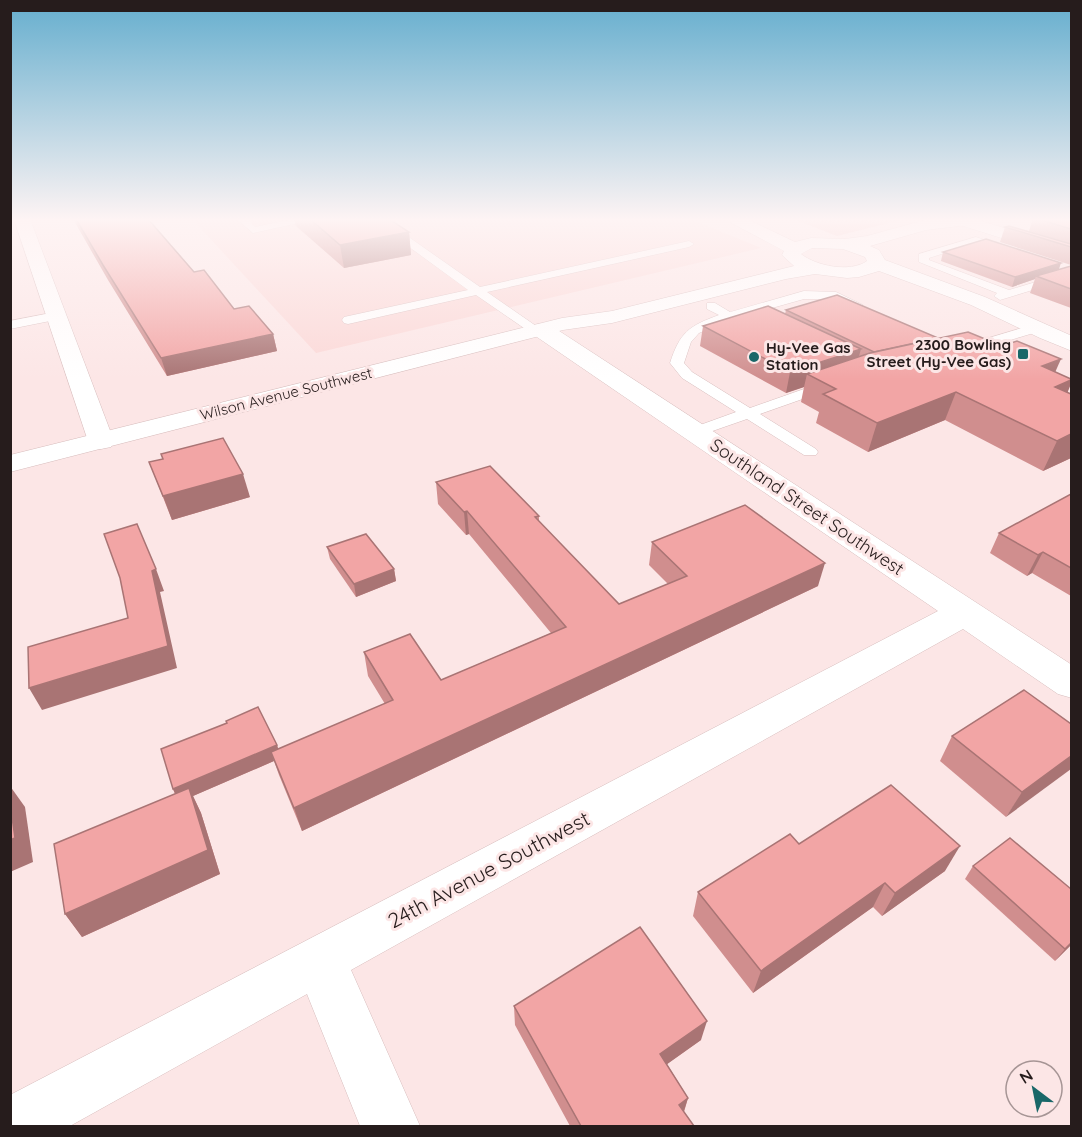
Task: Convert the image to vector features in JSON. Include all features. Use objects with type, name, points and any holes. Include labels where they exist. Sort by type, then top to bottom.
[{"type":"street","points":[[41,272],[101,441]]},
{"type":"street","name":"Wilson Avenue Southwest","points":[[546,328],[585,313],[742,272]]},
{"type":"street","name":"Wilson Avenue Southwest","points":[[10,464],[546,328],[632,312],[794,272]]},
{"type":"street","points":[[853,272],[982,317],[1032,329]]},
{"type":"street","points":[[899,272],[962,295],[1032,329],[1071,344]]},
{"type":"street","name":"Southland Street Southwest","points":[[546,328],[696,432],[1071,684]]},
{"type":"street","name":"24th Avenue Southwest","points":[[12,1126],[965,612]]},
{"type":"street","points":[[320,961],[390,1126]]},
{"type":"lane","points":[[453,272],[480,291],[546,328]]},
{"type":"lane","points":[[348,320],[564,272]]},
{"type":"lane","points":[[954,272],[1014,292]]},
{"type":"lane","points":[[962,295],[995,297],[1014,292],[1060,272]]},
{"type":"lane","points":[[1013,319],[1008,312],[1008,305],[1014,292]]},
{"type":"lane","points":[[810,452],[687,375],[677,363],[682,343],[691,330],[729,316],[804,294],[836,296],[868,309]]},
{"type":"lane","points":[[711,306],[729,316]]},
{"type":"lane","points":[[748,310],[769,320]]},
{"type":"lane","points":[[10,325],[56,316]]},
{"type":"lane","points":[[957,350],[1032,329]]},
{"type":"lane","points":[[696,432],[836,383]]},
{"type":"shaded area","points":[[241,272],[659,272],[316,353]]},
{"type":"building","points":[[107,272],[206,272],[234,309],[249,306],[273,334],[161,358]]},
{"type":"building","points":[[1001,272],[1031,272],[1015,277]]},
{"type":"building","points":[[1050,272],[1071,272],[1071,289],[1036,276]]},
{"type":"building","points":[[837,295],[938,338],[874,352],[786,310]]},
{"type":"building","points":[[768,306],[861,349],[790,372],[703,326]]},
{"type":"building","points":[[968,332],[1002,346],[1017,341],[1061,359],[1042,366],[1071,379],[1055,387],[1071,394],[1071,434],[1057,441],[956,392],[877,423],[823,394],[836,389],[807,374],[870,353]]},
{"type":"building","points":[[223,438],[243,474],[163,496],[149,462],[163,459],[161,454]]},
{"type":"building","points":[[490,466],[539,516],[535,517],[619,604],[687,576],[652,542],[745,505],[825,563],[294,808],[271,752],[393,700],[364,652],[410,634],[441,680],[566,627],[467,511],[464,512],[436,482]]},
{"type":"building","points":[[1071,494],[1071,568],[1043,552],[1038,555],[999,533]]},
{"type":"building","points":[[137,524],[156,569],[152,571],[168,646],[29,688],[28,647],[128,618],[120,578],[104,534]]},
{"type":"building","points":[[366,534],[394,569],[354,584],[327,547]]},
{"type":"building","points":[[1024,690],[1071,724],[1071,756],[1022,792],[952,736]]},
{"type":"building","points":[[258,707],[277,745],[173,789],[161,749],[227,723],[226,721]]},
{"type":"building","points":[[891,785],[960,846],[895,893],[885,883],[761,971],[698,892],[790,834],[799,844]]},
{"type":"building","points":[[189,788],[208,850],[65,914],[54,844]]},
{"type":"building","points":[[10,803],[15,838],[10,840]]},
{"type":"building","points":[[1010,838],[1071,889],[1071,943],[1065,949],[973,866]]},
{"type":"building","points":[[640,927],[707,1021],[660,1054],[688,1098],[679,1105],[694,1126],[581,1126],[514,1006]]},
{"type":"place","name":"2300 Bowling Street (Hy-Vee Gas)","points":[[1023,354]]},
{"type":"place","name":"Hy-Vee Gas Station","points":[[754,357]]}]
